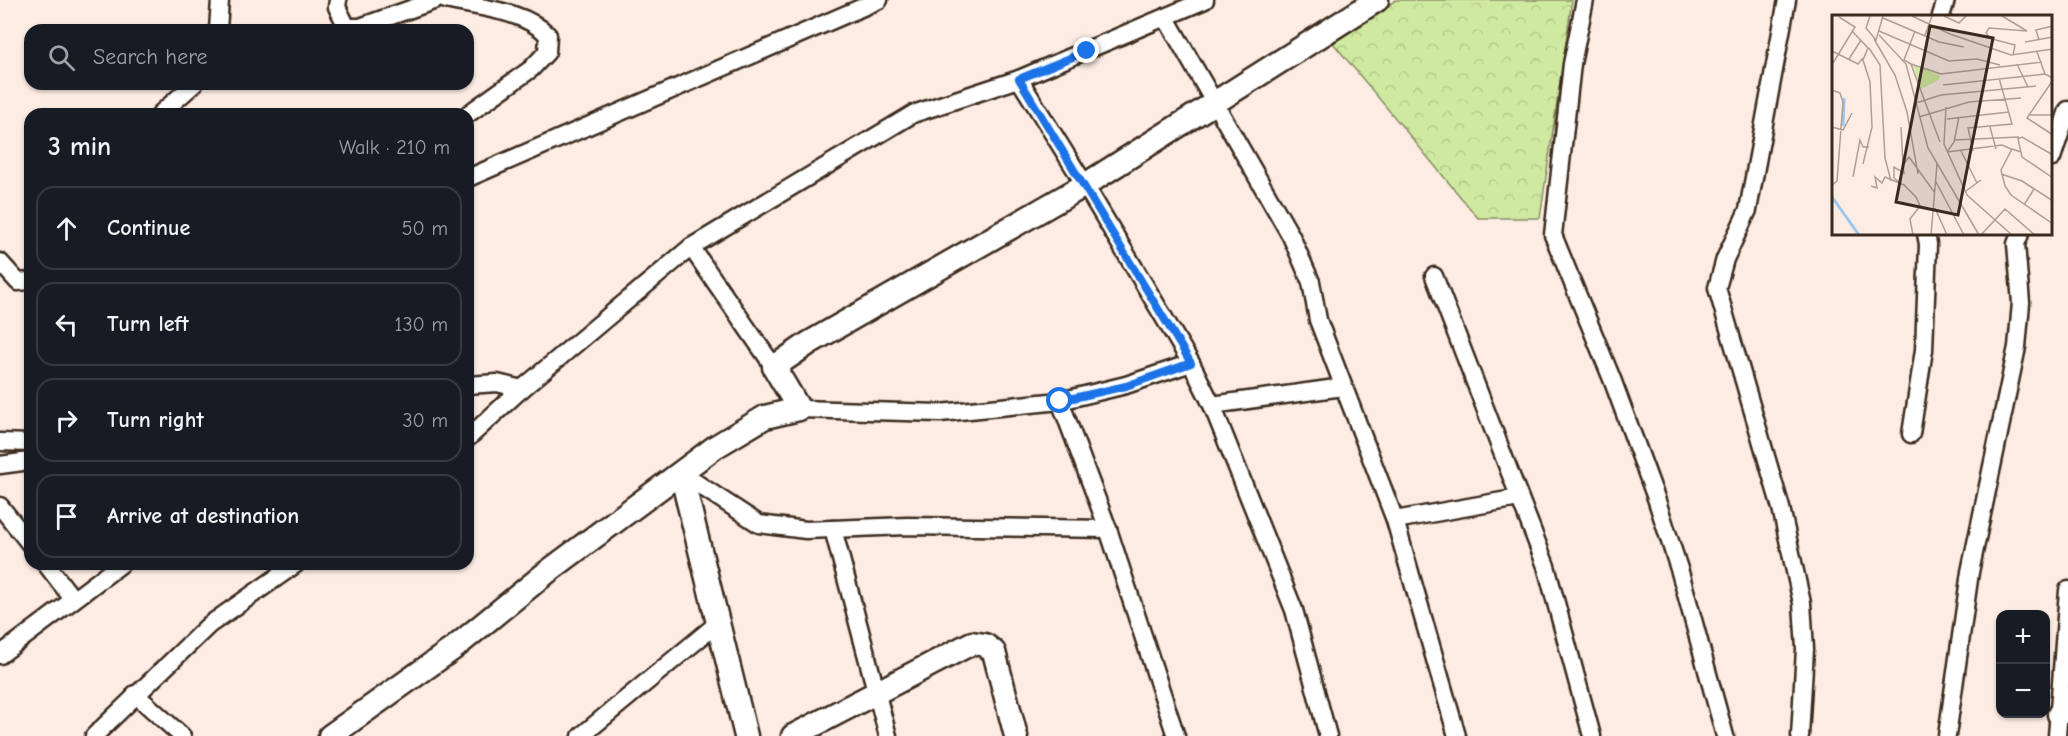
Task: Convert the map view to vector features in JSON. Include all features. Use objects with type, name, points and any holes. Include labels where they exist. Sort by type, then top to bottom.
[{"type":"street","points":[[219,24],[225,0]]},
{"type":"street","points":[[338,0],[337,7],[346,24]]},
{"type":"street","points":[[368,24],[436,0]]},
{"type":"street","points":[[446,0],[517,17],[538,25],[548,35],[547,52],[531,69],[474,110]]},
{"type":"street","points":[[474,175],[879,0]]},
{"type":"street","points":[[474,433],[522,389],[691,247],[913,114],[1019,79],[1205,0]]},
{"type":"street","points":[[774,367],[809,343],[1085,185],[1377,0]]},
{"type":"street","points":[[1585,0],[1572,64],[1554,235],[1656,498],[1680,572],[1725,736]]},
{"type":"street","points":[[1787,0],[1748,210],[1725,259],[1717,288],[1781,508],[1802,603],[1805,649],[1800,736]]},
{"type":"street","points":[[1941,15],[1946,0]]},
{"type":"street","points":[[1166,18],[1291,236],[1311,282],[1318,320],[1395,520],[1457,736]]},
{"type":"street","points":[[1019,79],[1191,363],[1212,405],[1294,610],[1328,736]]},
{"type":"street","points":[[167,108],[187,90]]},
{"type":"street","points":[[2053,155],[2068,110]]},
{"type":"street","points":[[1911,434],[1924,350],[1926,236]]},
{"type":"street","points":[[1947,736],[1970,572],[2017,347],[2021,303],[2016,244],[2019,236]]},
{"type":"street","points":[[691,247],[774,367],[799,409]]},
{"type":"street","points":[[0,262],[18,282],[24,282]]},
{"type":"street","points":[[1434,276],[1546,566],[1592,736]]},
{"type":"street","points":[[330,736],[454,648],[546,573],[715,447],[765,417],[799,409],[940,413],[1060,401],[1126,386],[1191,363]]},
{"type":"street","points":[[474,385],[497,383],[522,389]]},
{"type":"street","points":[[1212,405],[1344,387]]},
{"type":"street","points":[[1060,401],[1108,529],[1176,736]]},
{"type":"street","points":[[0,442],[24,443]]},
{"type":"street","points":[[0,465],[24,462]]},
{"type":"street","points":[[681,473],[759,524],[806,530],[907,526],[1108,529]]},
{"type":"street","points":[[681,473],[746,736]]},
{"type":"street","points":[[1395,520],[1518,498]]},
{"type":"street","points":[[0,506],[24,536]]},
{"type":"street","points":[[833,529],[888,736]]},
{"type":"street","points":[[51,570],[74,599]]},
{"type":"street","points":[[0,655],[113,570]]},
{"type":"street","points":[[94,736],[135,694],[210,625],[288,570]]},
{"type":"street","points":[[2061,717],[2068,590]]},
{"type":"street","points":[[581,736],[718,623]]},
{"type":"street","points":[[794,736],[972,643],[985,645],[994,652],[1016,736]]},
{"type":"street","points":[[135,694],[182,736]]},
{"type":"green space","points":[[1396,0],[1572,0],[1540,218],[1478,218],[1333,43]]},
{"type":"route","points":[[1060,401],[1126,386],[1191,363],[1019,79],[1087,51]]}]
